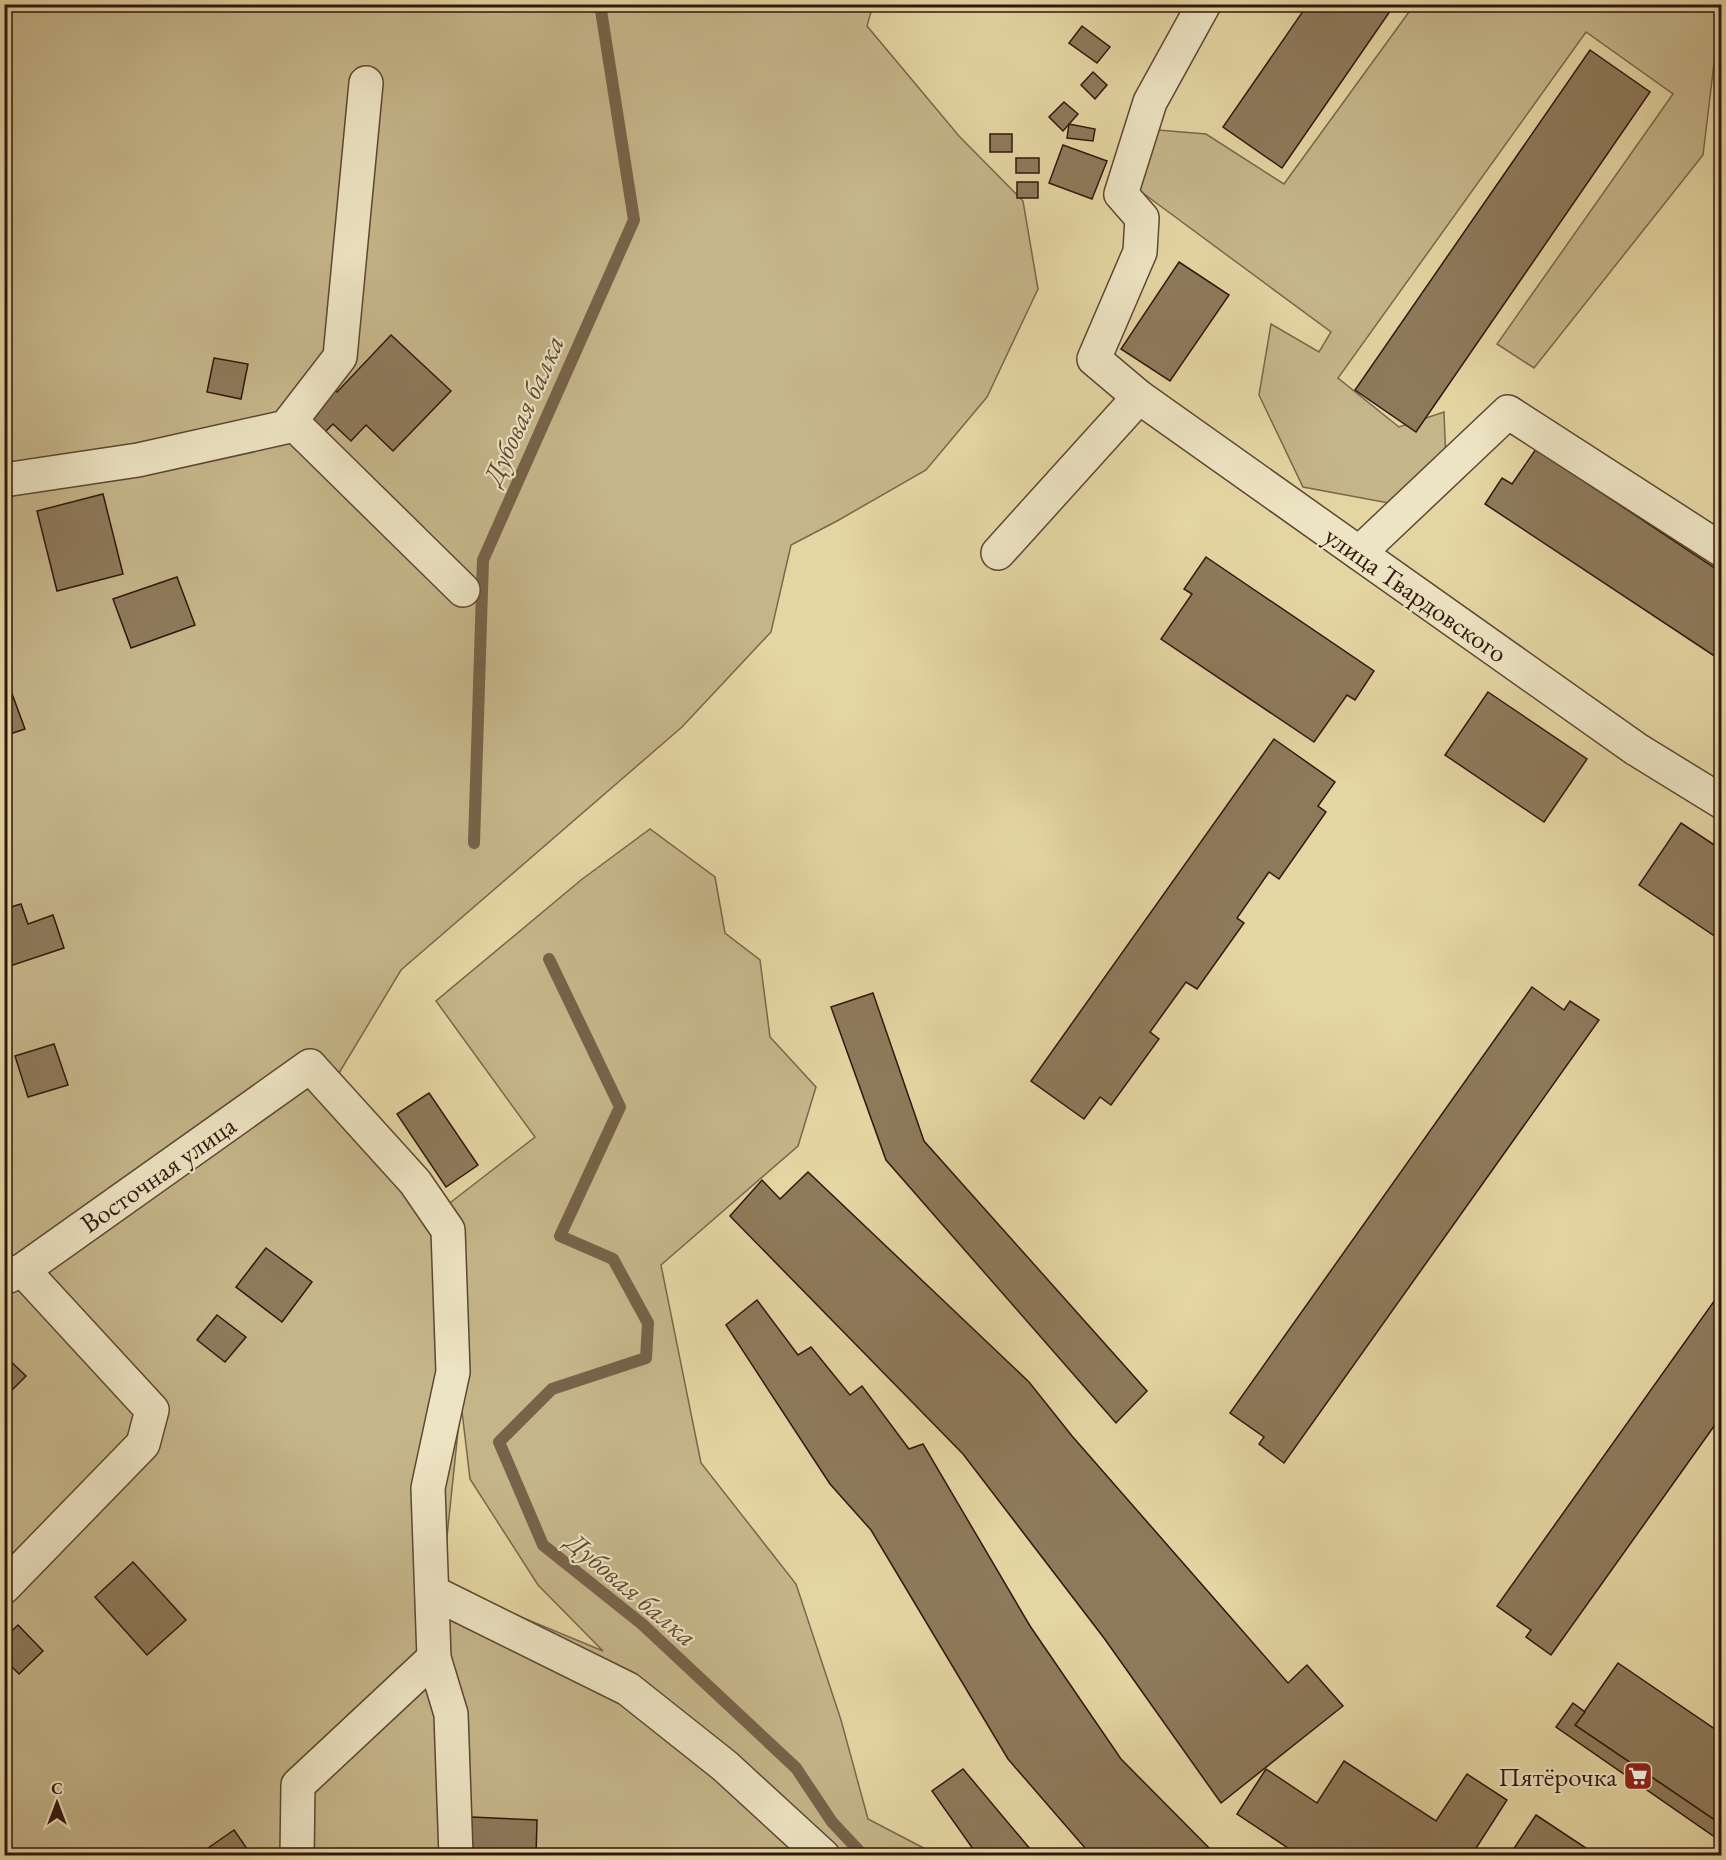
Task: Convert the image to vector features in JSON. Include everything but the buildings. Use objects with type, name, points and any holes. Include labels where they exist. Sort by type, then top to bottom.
[{"type":"street","name":"улица Твардовского","points":[[1204,4],[1150,102],[1121,194],[1142,218],[1140,252],[1094,359],[1127,388],[1359,554],[1636,749],[1722,802]]},
{"type":"street","points":[[4,480],[138,460],[286,428],[340,357],[366,83]]},
{"type":"street","points":[[998,554],[1127,388]]},
{"type":"street","points":[[1359,554],[1508,412],[1722,550]]},
{"type":"street","points":[[291,421],[463,590]]},
{"type":"street","name":"Восточная улица","points":[[14,1274],[310,1066],[415,1182],[448,1230],[453,1372],[428,1488],[432,1592]]},
{"type":"street","points":[[4,1587],[143,1444],[152,1410],[14,1274]]},
{"type":"street","points":[[456,1856],[451,1714],[434,1658],[432,1592],[628,1689],[725,1766],[823,1856]]},
{"type":"street","points":[[297,1856],[298,1785],[434,1658]]},
{"type":"shaded area","points":[[7,5],[873,5],[867,26],[959,136],[1023,201],[1038,289],[987,397],[926,470],[791,545],[771,632],[682,727],[401,970],[339,1073],[442,1209],[535,1137],[436,1001],[581,880],[650,829],[715,877],[725,933],[760,960],[770,1037],[816,1087],[798,1146],[661,1265],[701,1463],[796,1584],[841,1720],[868,1819],[937,1855],[5,1856],[4,9]],"holes":[[[461,1403],[470,1479],[538,1585],[603,1651],[442,1584]]]},
{"type":"shaded area","points":[[1414,5],[1721,5],[1703,155],[1534,368],[1497,344],[1673,94],[1586,32],[1338,378],[1399,427],[1444,412],[1446,464],[1410,507],[1303,487],[1259,395],[1271,324],[1319,352],[1331,332],[1136,188],[1146,129],[1206,134],[1284,184]]},
{"type":"waterway","name":"Дубовая балка","points":[[474,843],[483,560],[634,220],[600,4]]},
{"type":"waterway","name":"Дубовая балка","points":[[549,959],[620,1107],[560,1236],[613,1259],[648,1323],[646,1358],[552,1389],[499,1442],[543,1545],[642,1624],[796,1768],[832,1822],[864,1856]]},
{"type":"place","name":"Пятёрочка","points":[[1638,1776]]}]
